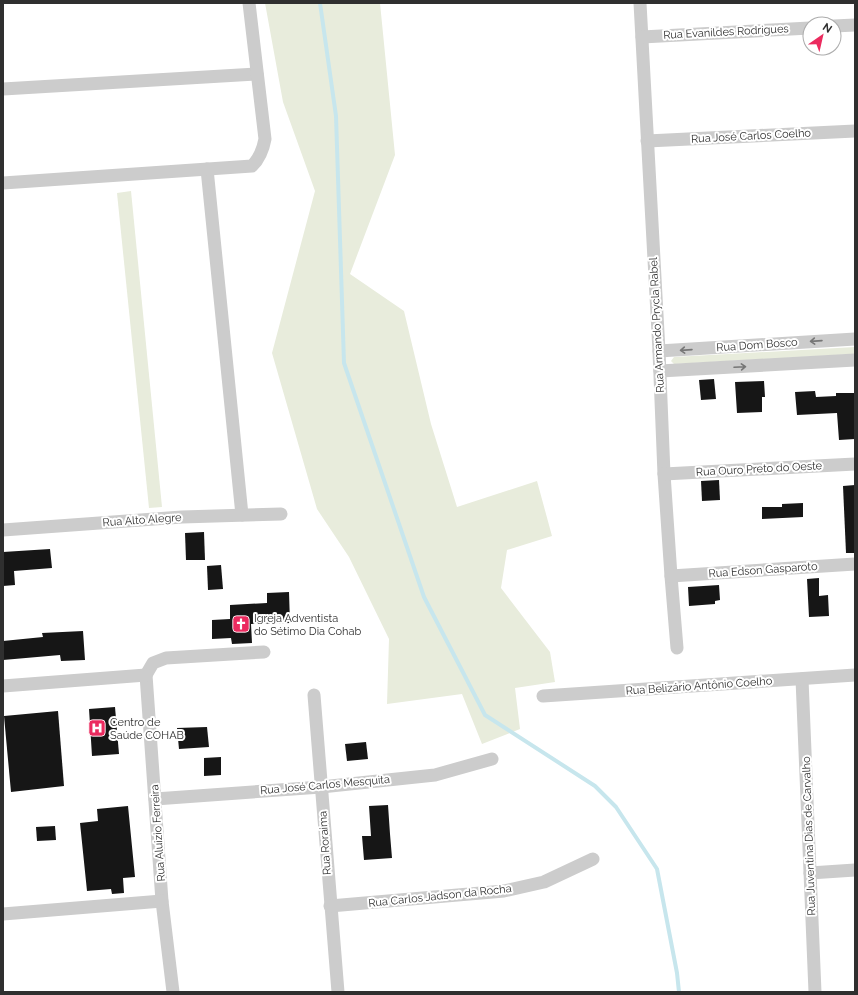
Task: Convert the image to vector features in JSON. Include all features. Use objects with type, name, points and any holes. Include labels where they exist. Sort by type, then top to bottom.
[{"type":"street","points":[[3,183],[252,166],[261,154],[265,139],[249,3]]},
{"type":"street","name":"Rua Armando Prycla Rabel","points":[[640,3],[659,351],[664,474],[677,648]]},
{"type":"street","points":[[842,26],[855,25]]},
{"type":"street","name":"Rua Evanildes Rodrigues","points":[[642,37],[802,28]]},
{"type":"street","points":[[3,89],[257,74]]},
{"type":"street","name":"Rua José Carlos Coelho","points":[[647,141],[855,131]]},
{"type":"street","points":[[207,169],[242,515]]},
{"type":"street","name":"Rua Dom Bosco","points":[[659,351],[855,339]]},
{"type":"street","name":"Rua Dom Bosco","points":[[660,371],[855,360]]},
{"type":"street","name":"Rua Ouro Preto do Oeste","points":[[664,474],[855,464]]},
{"type":"street","name":"Rua Alto Alegre","points":[[3,530],[182,517],[282,514]]},
{"type":"street","name":"Rua Edson Gasparoto","points":[[671,576],[855,564]]},
{"type":"street","points":[[3,686],[146,675],[153,663],[166,658],[264,652]]},
{"type":"street","name":"Rua Aluizio Ferreira","points":[[146,675],[162,901],[173,992]]},
{"type":"street","name":"Rua Belizário Antônio Coelho","points":[[543,696],[855,675]]},
{"type":"street","name":"Rua Juventina Dias de Carvalho","points":[[802,679],[815,992]]},
{"type":"street","name":"Rua Roraima","points":[[314,695],[338,992]]},
{"type":"street","name":"Rua José Carlos Mesquita","points":[[155,799],[321,787],[435,775],[492,759]]},
{"type":"street","name":"Rua Carlos Jadson da Rocha","points":[[330,906],[504,891],[544,882],[593,859]]},
{"type":"street","points":[[810,873],[855,870]]},
{"type":"street","points":[[3,914],[162,901]]},
{"type":"green space","points":[[265,3],[380,3],[395,155],[350,274],[404,311],[431,424],[457,507],[537,481],[552,536],[507,550],[501,588],[550,652],[555,682],[515,688],[520,729],[482,744],[462,694],[387,704],[389,639],[349,557],[317,509],[272,353],[315,191],[283,102]]},
{"type":"green space","points":[[131,191],[162,507],[149,508],[117,193]]},
{"type":"green space","points":[[855,347],[855,354],[674,364],[671,361],[674,357]]},
{"type":"building","points":[[714,379],[716,399],[701,400],[699,380]]},
{"type":"building","points":[[764,381],[765,397],[762,397],[762,412],[737,413],[735,382]]},
{"type":"building","points":[[815,391],[816,397],[836,396],[836,393],[855,393],[855,439],[839,440],[837,413],[797,415],[795,392]]},
{"type":"building","points":[[719,480],[720,500],[702,501],[701,481]]},
{"type":"building","points":[[855,485],[855,553],[846,553],[843,486]]},
{"type":"building","points":[[803,503],[803,517],[762,519],[762,507],[782,507],[782,504]]},
{"type":"building","points":[[204,532],[205,560],[186,560],[185,533]]},
{"type":"building","points":[[50,549],[52,568],[14,571],[15,585],[3,586],[3,552]]},
{"type":"building","points":[[221,565],[223,589],[208,590],[207,566]]},
{"type":"building","points":[[819,578],[819,596],[828,595],[829,616],[809,617],[807,579]]},
{"type":"building","points":[[719,585],[720,600],[715,601],[715,604],[689,606],[688,587]]},
{"type":"building","points":[[289,592],[290,623],[251,624],[252,643],[232,644],[231,638],[212,639],[212,620],[230,619],[230,605],[267,603],[267,593]]},
{"type":"building","points":[[83,631],[85,660],[61,661],[60,655],[3,660],[3,641],[43,637],[42,633]]},
{"type":"building","points":[[115,707],[119,754],[92,756],[89,709]]},
{"type":"building","points":[[58,711],[64,786],[11,792],[4,716]]},
{"type":"building","points":[[207,727],[209,747],[179,749],[177,728]]},
{"type":"building","points":[[366,742],[368,759],[347,761],[345,744]]},
{"type":"building","points":[[221,757],[221,775],[204,776],[204,758]]},
{"type":"building","points":[[388,805],[392,858],[364,860],[362,836],[371,836],[369,806]]},
{"type":"building","points":[[128,806],[135,877],[123,878],[124,893],[112,894],[111,889],[87,891],[80,823],[98,821],[97,809]]},
{"type":"building","points":[[55,826],[56,840],[37,841],[36,827]]},
{"type":"waterway","points":[[320,3],[336,116],[344,363],[424,597],[485,715],[595,786],[616,807],[657,869],[677,973],[679,992]]},
{"type":"place","name":"Igreja Adventista do Sétimo Dia Cohab","points":[[241,624]]},
{"type":"place","name":"Centro de Saúde COHAB","points":[[97,728]]}]
